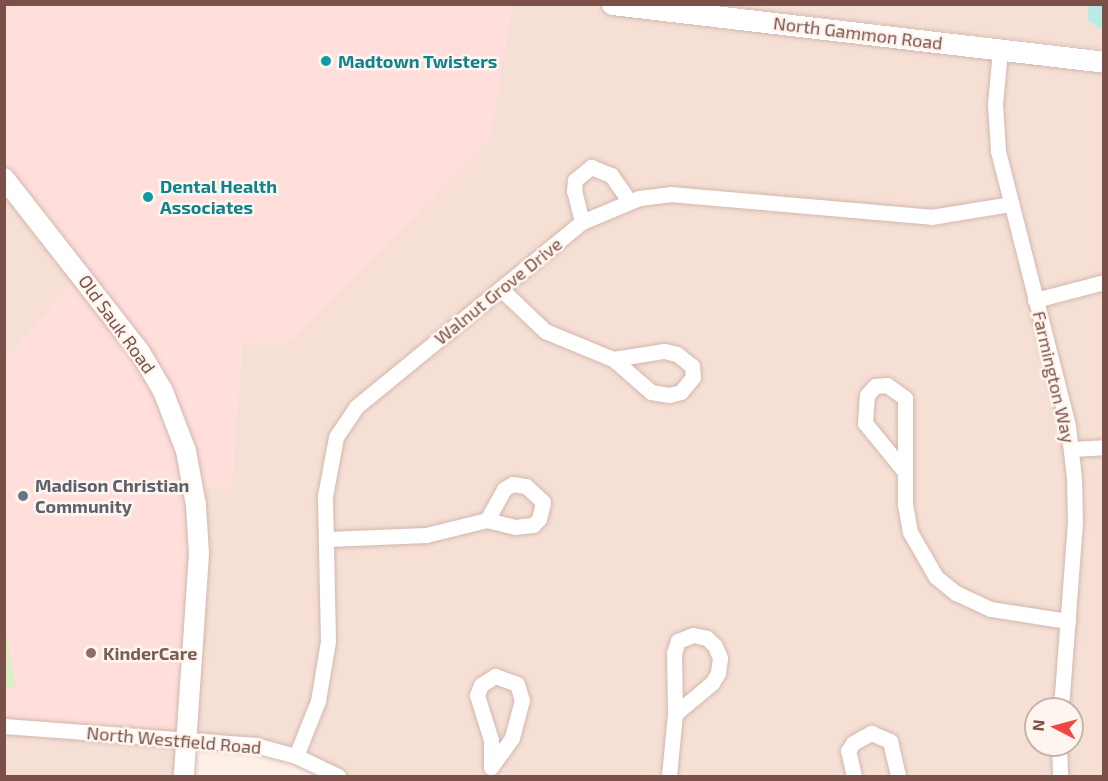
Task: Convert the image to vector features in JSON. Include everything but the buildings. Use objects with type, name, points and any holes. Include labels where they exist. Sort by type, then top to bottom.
[{"type":"main road","name":"North Gammon Road","points":[[612,4],[1104,62]]},
{"type":"street","name":"Farmington Way","points":[[1000,50],[996,126],[1010,204],[1071,449],[1075,522],[1062,697]]},
{"type":"street","points":[[582,222],[574,192],[576,180],[591,167],[611,175],[629,201]]},
{"type":"street","name":"Old Sauk Road","points":[[4,178],[140,352],[167,400],[186,451],[196,505],[199,554],[184,777]]},
{"type":"street","name":"Walnut Grove Drive","points":[[296,756],[318,701],[328,641],[327,474],[336,437],[347,419],[582,222],[629,201],[670,194],[707,195],[930,217],[1010,204]]},
{"type":"street","points":[[1035,300],[1104,282]]},
{"type":"street","points":[[501,289],[545,331],[613,359],[651,392],[661,395],[681,392],[693,377],[692,366],[670,352],[628,354],[613,359]]},
{"type":"street","points":[[905,472],[865,423],[864,407],[875,386],[887,385],[905,398],[905,472],[905,504],[910,532],[936,578],[956,593],[991,609],[1068,621]]},
{"type":"street","points":[[1071,449],[1104,447]]},
{"type":"street","points":[[328,539],[426,535],[487,520]]},
{"type":"street","points":[[669,777],[675,714],[673,664],[678,641],[693,635],[707,638],[720,658],[718,673],[675,714]]},
{"type":"street","points":[[495,676],[517,684],[522,700],[512,738],[487,772],[491,740],[477,695],[481,685],[495,676]]},
{"type":"street","name":"North Westfield Road","points":[[4,726],[255,745],[296,756],[338,777]]},
{"type":"street","points":[[854,777],[848,751],[853,742],[871,733],[890,741],[898,777]]},
{"type":"street","name":"Old Sauk Road","points":[[175,777],[176,759],[187,740]]},
{"type":"street","name":"Old Sauk Road","points":[[187,740],[192,760],[190,777]]},
{"type":"street","points":[[1059,757],[1060,777]]},
{"type":"shaded area","points":[[5,5],[512,5],[491,137],[291,343],[242,343],[231,489],[194,486],[187,740],[5,726],[5,361],[80,273],[5,178]]},
{"type":"shaded area","points":[[512,5],[613,5],[1103,62],[1103,776],[338,776],[296,756],[188,740],[190,776],[5,776],[4,726],[193,486],[231,488],[242,343],[490,138]]},
{"type":"shaded area","points":[[716,5],[1103,5],[1103,49],[792,14]]},
{"type":"shaded area","points":[[5,178],[81,273],[5,361]]},
{"type":"green space","points":[[5,628],[16,688],[5,687]]},
{"type":"water","points":[[1088,5],[1103,5],[1103,31],[1088,20]]},
{"type":"place","name":"Madtown Twisters","points":[[326,61]]},
{"type":"place","name":"Dental Health Associates","points":[[148,197]]},
{"type":"place","name":"Madison Christian Community","points":[[23,496]]},
{"type":"place","name":"KinderCare","points":[[91,653]]}]
